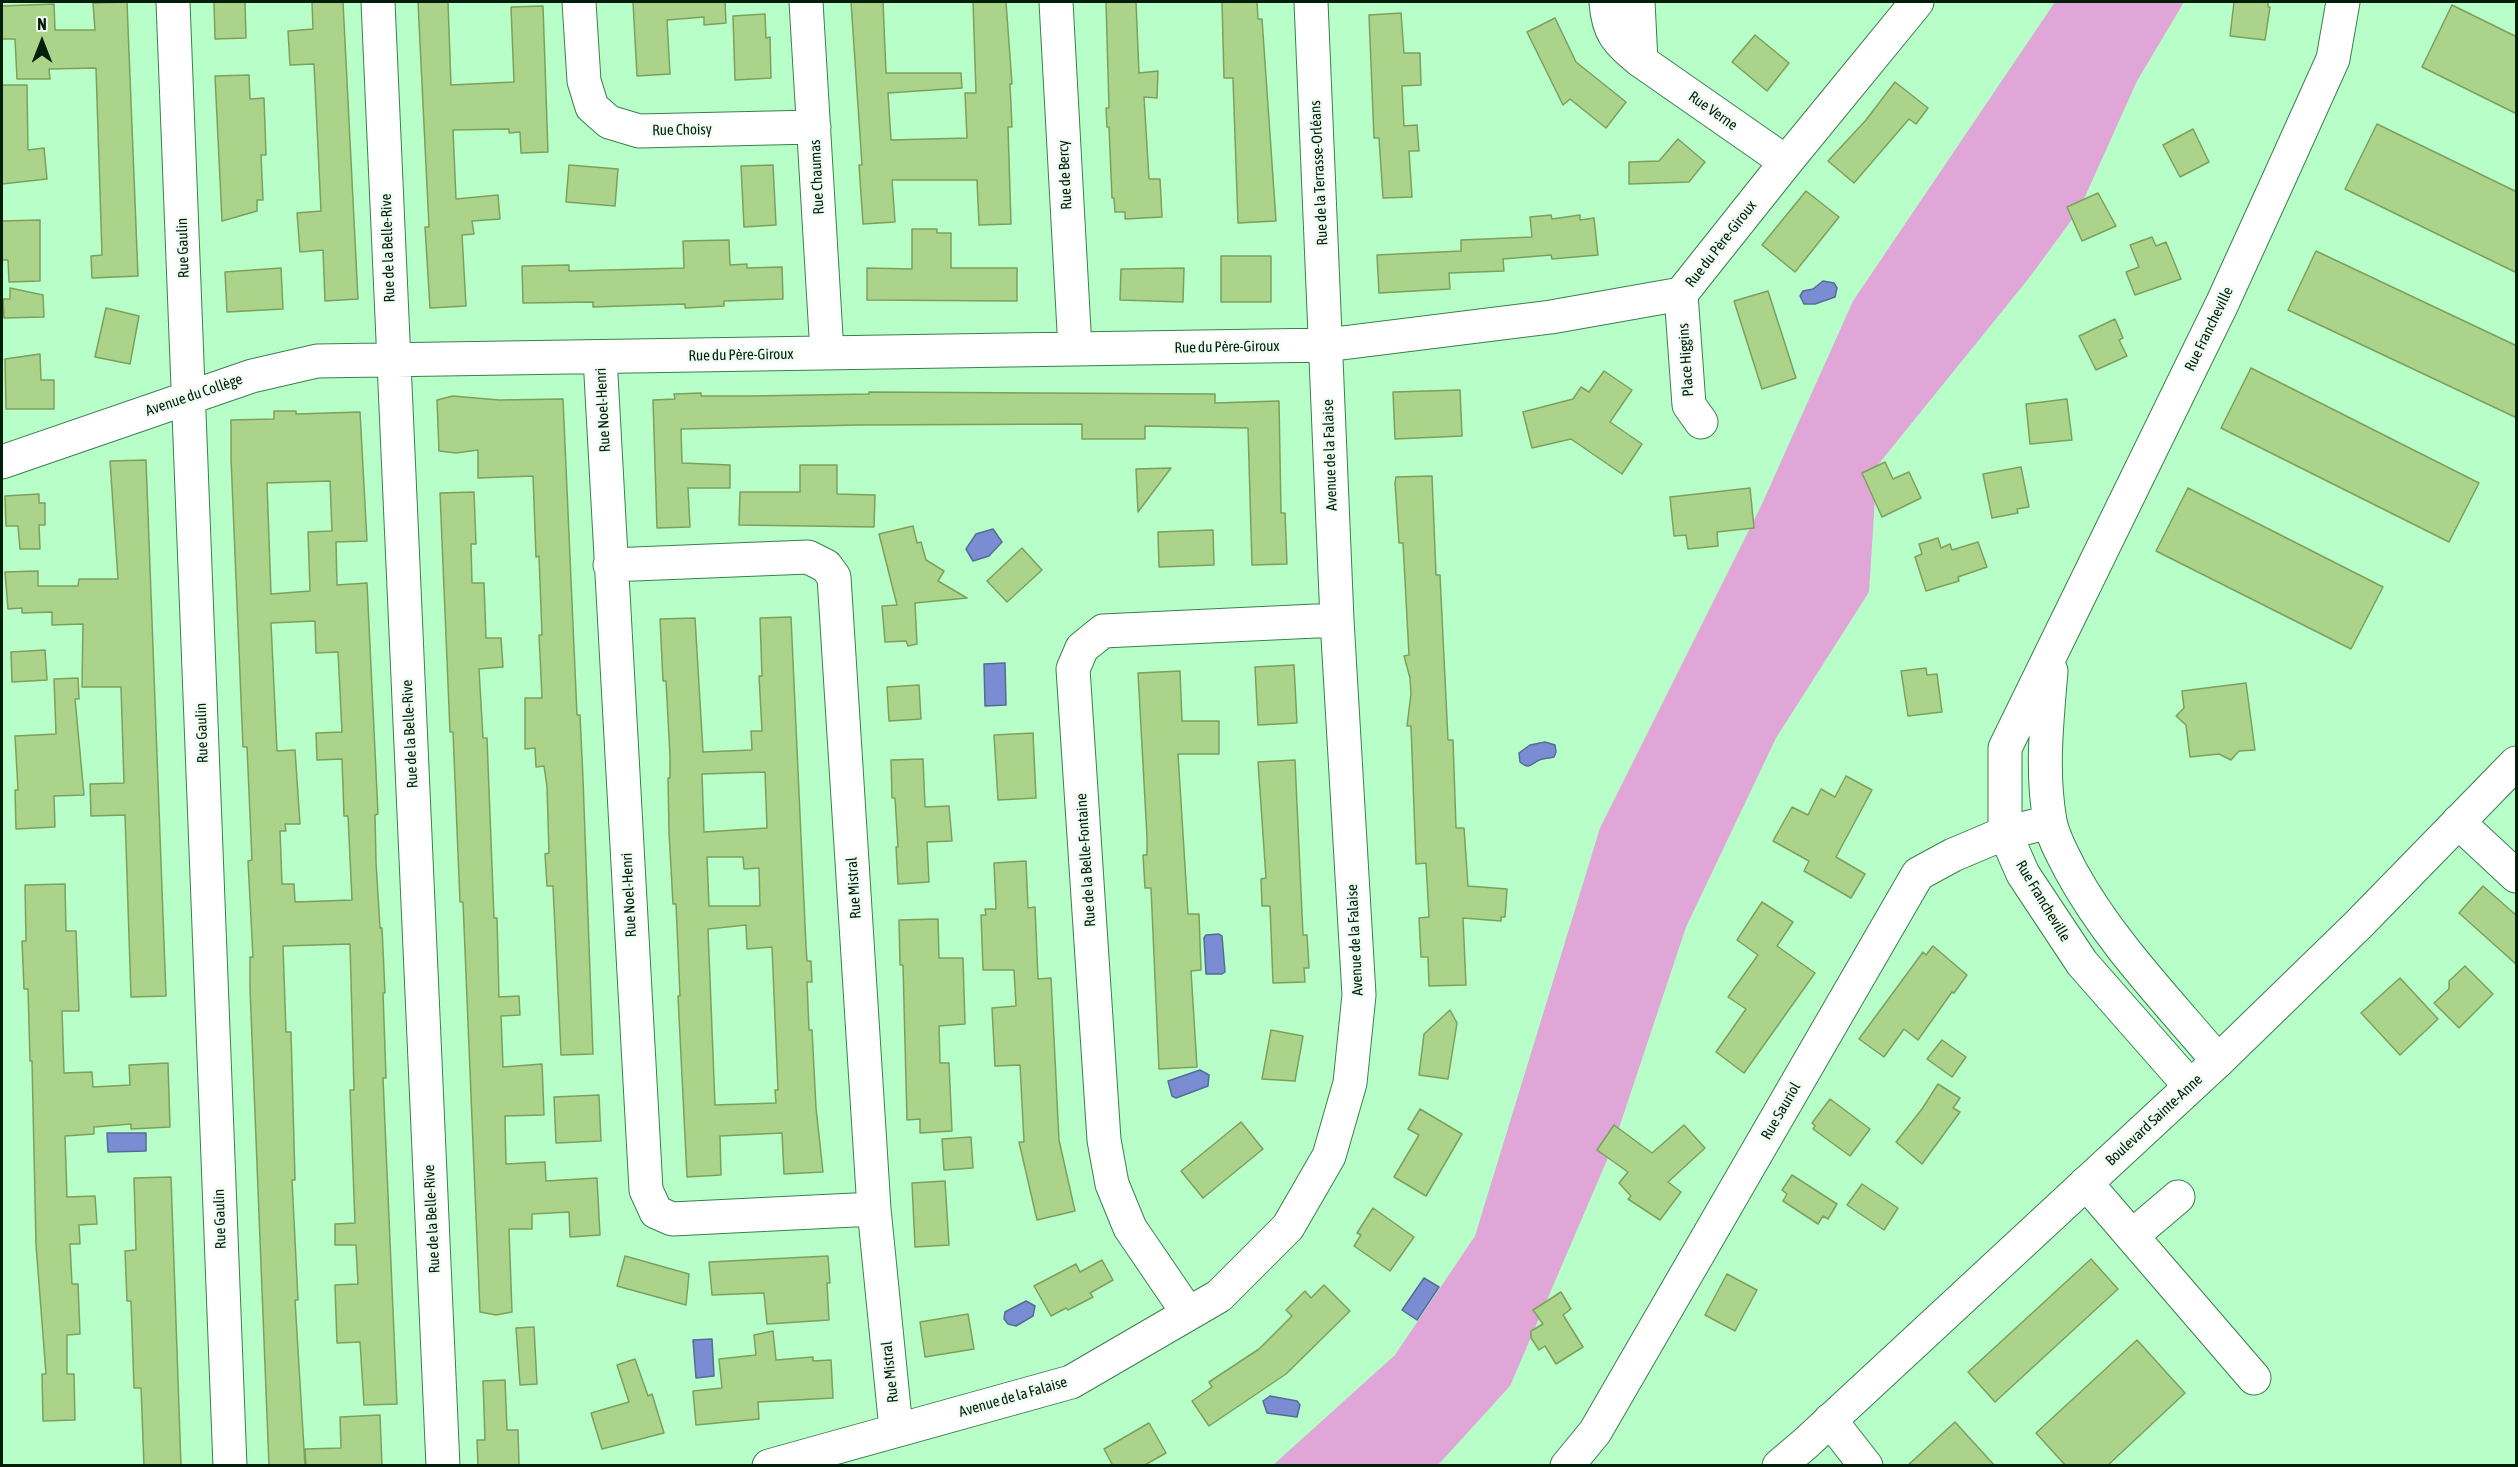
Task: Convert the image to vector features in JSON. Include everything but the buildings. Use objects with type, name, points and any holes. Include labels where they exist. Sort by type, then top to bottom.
[{"type":"street","name":"Rue Gaulin","points":[[173,2],[230,1466]]},
{"type":"street","name":"Rue de la Belle-Rive","points":[[378,2],[443,1466]]},
{"type":"street","name":"Rue Choisy","points":[[579,2],[584,81],[592,107],[609,122],[639,131],[814,127]]},
{"type":"street","name":"Rue Chaumas","points":[[806,2],[827,353]]},
{"type":"street","name":"Rue de Bercy","points":[[1056,2],[1075,349]]},
{"type":"street","name":"Rue de la Terrasse-Orléans","points":[[1311,2],[1326,345]]},
{"type":"street","name":"Rue Verne","points":[[1606,2],[1608,22],[1620,44],[1785,162]]},
{"type":"street","points":[[1638,2],[1641,61]]},
{"type":"street","name":"Rue du Père-Giroux","points":[[393,360],[1326,345],[1551,317],[1681,294],[1785,162],[1917,2]]},
{"type":"street","name":"Rue Francheville","points":[[2190,1086],[2082,963],[2023,874],[2005,833],[2007,785],[2005,748],[2222,304],[2333,59],[2343,2]]},
{"type":"street","name":"Place Higgins","points":[[1681,294],[1689,405],[1701,422]]},
{"type":"street","name":"Avenue de la Falaise","points":[[769,1466],[1071,1382],[1219,1296],[1288,1227],[1329,1156],[1350,1083],[1359,995],[1337,620],[1326,345]]},
{"type":"street","name":"Rue Noel-Henri","points":[[600,357],[646,1190],[656,1212],[672,1219],[874,1209]]},
{"type":"street","name":"Avenue du Collège","points":[[2,462],[252,376],[317,361],[393,360]]},
{"type":"street","name":"Rue Mistral","points":[[610,565],[808,557],[826,566],[834,577],[874,1209],[896,1429]]},
{"type":"street","name":"Rue de la Belle-Fontaine","points":[[1188,1313],[1130,1228],[1112,1184],[1104,1140],[1073,669],[1082,648],[1103,631],[1337,620]]},
{"type":"street","name":"Rue Francheville","points":[[2053,648],[2043,758],[2050,822],[2061,852],[2080,888],[2114,937],[2218,1061]]},
{"type":"street","name":"Boulevard Sainte-Anne","points":[[1779,1466],[2218,1061],[2358,925],[2517,763]]},
{"type":"street","name":"Rue Sauriol","points":[[1567,1466],[1595,1432],[1918,874],[1953,855],[2005,833],[2050,822]]},
{"type":"street","points":[[2458,822],[2517,876]]},
{"type":"street","points":[[2086,1183],[2254,1378]]},
{"type":"street","points":[[2132,1236],[2178,1197]]},
{"type":"street","points":[[1830,1420],[1866,1466]]},
{"type":"shaded area","points":[[2055,2],[2184,2],[2137,81],[2079,210],[2029,278],[1877,466],[1869,592],[1776,738],[1686,927],[1613,1146],[1510,1386],[1438,1465],[1272,1466],[1395,1355],[1475,1236],[1600,828],[1762,504],[1853,301]]},
{"type":"water","points":[[1823,281],[1834,283],[1837,288],[1835,297],[1815,304],[1804,304],[1800,296],[1803,291],[1813,289]]},
{"type":"water","points":[[993,529],[1002,542],[989,556],[973,561],[966,549],[976,534]]},
{"type":"water","points":[[1005,663],[1006,705],[985,706],[984,664]]},
{"type":"water","points":[[1545,742],[1555,745],[1554,757],[1540,760],[1529,766],[1520,762],[1519,753],[1530,745]]},
{"type":"water","points":[[1219,934],[1222,936],[1225,972],[1206,974],[1204,938],[1206,935]]},
{"type":"water","points":[[1200,1070],[1209,1075],[1208,1086],[1176,1098],[1172,1096],[1168,1081]]},
{"type":"water","points":[[107,1133],[146,1133],[146,1151],[108,1152]]},
{"type":"water","points":[[1424,1278],[1439,1287],[1417,1320],[1402,1310]]},
{"type":"water","points":[[1026,1301],[1035,1306],[1033,1316],[1016,1326],[1008,1324],[1004,1319],[1005,1312]]},
{"type":"water","points":[[712,1339],[714,1376],[696,1378],[693,1340]]},
{"type":"water","points":[[1270,1396],[1297,1401],[1300,1405],[1297,1417],[1267,1413],[1263,1401]]}]
